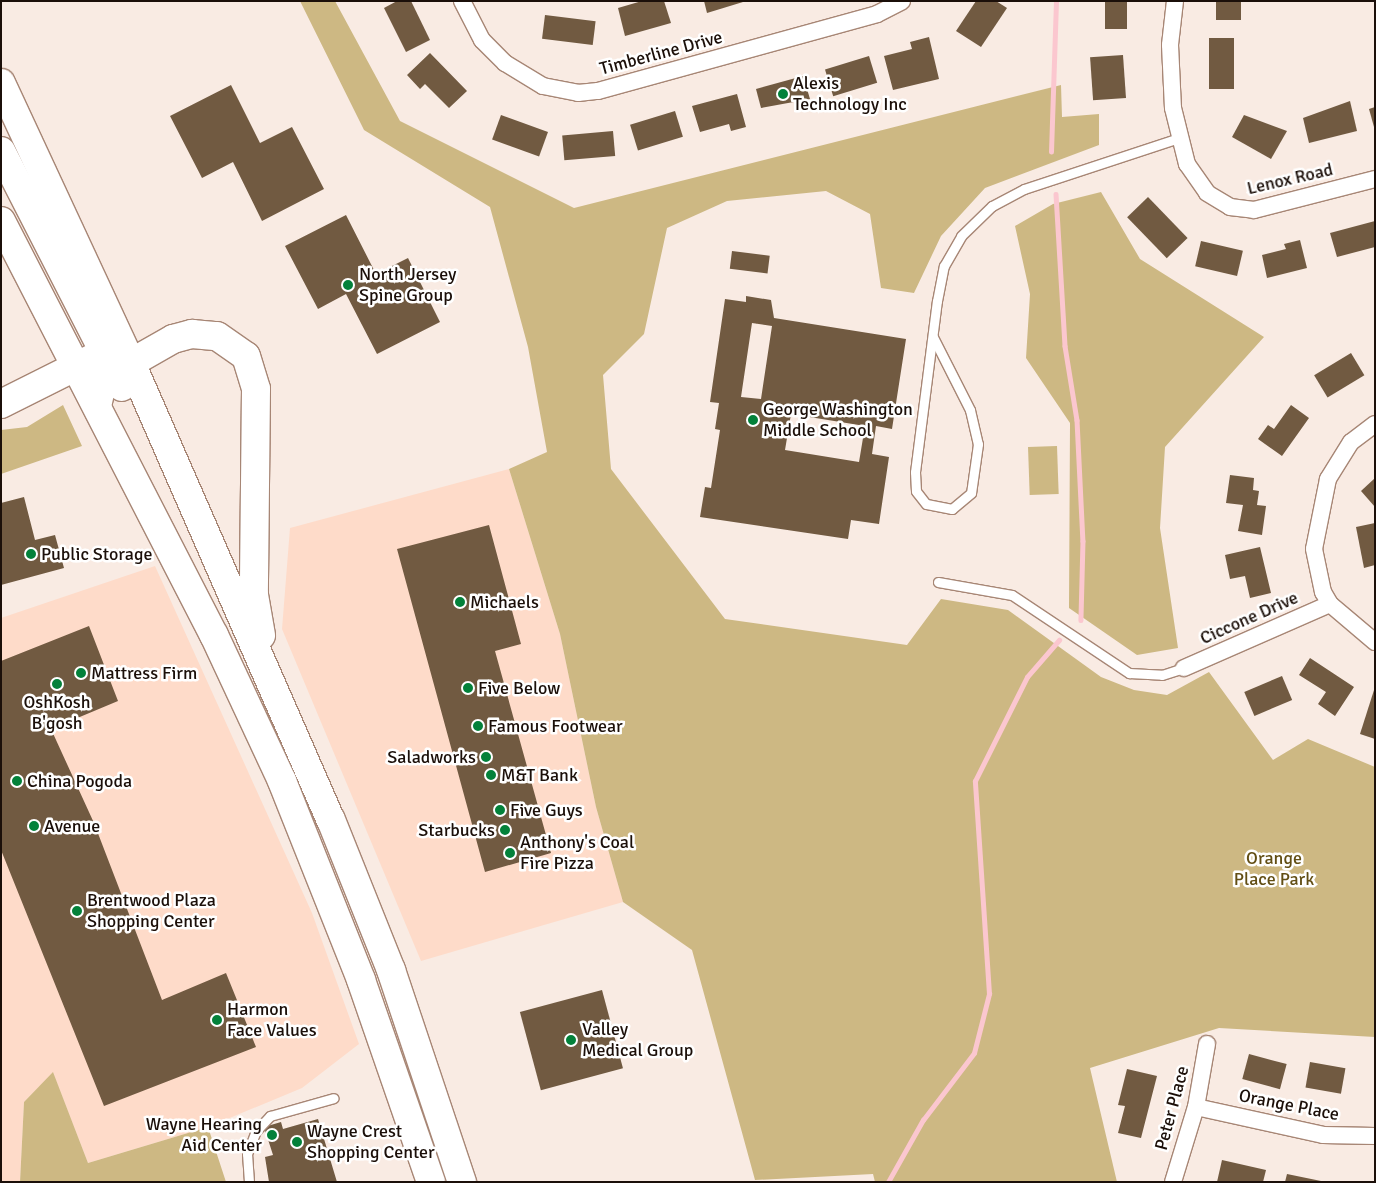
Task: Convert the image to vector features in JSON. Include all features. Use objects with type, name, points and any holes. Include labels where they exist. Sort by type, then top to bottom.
[{"type":"highway","points":[[1,83],[111,320],[116,361],[102,384],[97,406]]},
{"type":"highway","points":[[1,152],[116,361],[226,582],[266,668],[391,970],[462,1182]]},
{"type":"highway","points":[[1,221],[214,635],[282,781],[364,988],[431,1182]]},
{"type":"highway","points":[[1,404],[77,368],[116,361],[173,339],[204,333],[229,340],[251,364],[257,417],[254,595],[266,668]]},
{"type":"street","name":"Timberline Drive","points":[[462,1],[482,40],[505,63],[543,86],[578,93],[598,91],[877,14],[902,1]]},
{"type":"street","name":"Lenox Road","points":[[1175,1],[1170,77],[1179,138],[1196,180],[1216,200],[1240,210],[1375,179]]},
{"type":"street","points":[[1375,424],[1338,459],[1320,501],[1314,557],[1330,604],[1375,642]]},
{"type":"street","name":"Ciccone Drive","points":[[1184,668],[1330,604]]},
{"type":"street","name":"Peter Place","points":[[1173,1182],[1196,1107],[1207,1044]]},
{"type":"street","name":"Orange Place","points":[[1196,1107],[1323,1135],[1375,1136]]},
{"type":"lane","points":[[933,337],[970,410],[978,444],[971,493],[952,509],[926,504],[916,491],[933,337],[944,266],[960,236],[992,206],[1024,189],[1179,138]]},
{"type":"lane","points":[[938,582],[1012,595],[1129,673],[1162,675],[1184,668]]},
{"type":"lane","points":[[249,1182],[247,1154],[256,1131],[270,1116],[334,1098]]},
{"type":"shaded area","points":[[509,469],[560,634],[596,807],[623,902],[421,961],[282,629],[290,528]]},
{"type":"shaded area","name":"Brentwood Plaza Shopping Center","points":[[155,566],[312,913],[359,1044],[302,1088],[208,1127],[88,1163],[53,1073],[24,1102],[20,1182],[1,1182],[1,618]]},
{"type":"green space","name":"Orange Place Park","points":[[300,1],[335,1],[400,121],[574,208],[1061,85],[1062,117],[1099,114],[1099,145],[985,188],[941,236],[914,293],[881,288],[870,214],[826,191],[727,201],[667,228],[644,334],[603,375],[611,469],[725,619],[907,645],[941,599],[1008,610],[1101,677],[1134,690],[1167,695],[1209,672],[1273,760],[1308,739],[1375,767],[1375,1037],[1219,1028],[1090,1068],[1117,1182],[875,1182],[873,1174],[755,1180],[692,950],[623,902],[596,807],[560,634],[509,469],[547,452],[528,347],[490,207],[364,130]]},
{"type":"green space","points":[[1101,192],[1140,259],[1264,337],[1165,447],[1160,528],[1178,648],[1137,655],[1069,608],[1070,423],[1026,358],[1030,294],[1015,226],[1053,204]]},
{"type":"green space","points":[[63,405],[82,446],[1,474],[1,430],[27,427]]},
{"type":"green space","points":[[1057,446],[1059,494],[1030,495],[1028,447]]},
{"type":"green space","points":[[53,1072],[88,1163],[208,1127],[226,1182],[20,1182],[24,1102]]},
{"type":"building","points":[[397,1],[411,1],[430,40],[406,52],[384,8]]},
{"type":"building","points":[[642,1],[664,1],[671,23],[625,36],[618,8]]},
{"type":"building","points":[[704,1],[743,1],[743,2],[707,13]]},
{"type":"building","points":[[976,1],[996,1],[1007,8],[981,47],[956,31]]},
{"type":"building","points":[[1105,1],[1127,1],[1127,29],[1105,29]]},
{"type":"building","points":[[1216,1],[1241,1],[1241,20],[1216,20]]},
{"type":"building","points":[[545,15],[596,21],[593,45],[542,39]]},
{"type":"building","points":[[929,37],[939,79],[893,90],[884,56],[912,49],[910,42]]},
{"type":"building","points":[[1209,38],[1234,38],[1234,89],[1209,89]]},
{"type":"building","points":[[430,53],[467,91],[449,108],[425,84],[420,89],[407,75]]},
{"type":"building","points":[[1123,55],[1126,98],[1093,100],[1090,57]]},
{"type":"building","points":[[869,56],[877,83],[833,96],[825,69]]},
{"type":"building","name":"Alexis Technology Inc","points":[[803,76],[810,99],[761,108],[756,89]]},
{"type":"building","points":[[231,85],[260,143],[292,127],[324,189],[262,221],[233,162],[202,178],[170,116]]},
{"type":"building","points":[[737,94],[746,127],[731,131],[729,124],[700,132],[692,106]]},
{"type":"building","points":[[1350,101],[1357,131],[1309,143],[1303,118]]},
{"type":"building","points":[[1375,107],[1375,127],[1374,127],[1369,109]]},
{"type":"building","points":[[675,111],[683,137],[638,151],[630,125]]},
{"type":"building","points":[[501,115],[548,132],[539,157],[492,139]]},
{"type":"building","points":[[1244,115],[1287,131],[1271,159],[1232,137]]},
{"type":"building","points":[[613,131],[615,156],[564,160],[562,135]]},
{"type":"building","points":[[1148,197],[1188,238],[1167,258],[1127,217]]},
{"type":"building","points":[[346,215],[376,274],[408,258],[440,322],[377,354],[346,294],[318,309],[285,246]]},
{"type":"building","points":[[1375,221],[1375,247],[1337,257],[1330,233]]},
{"type":"building","points":[[1300,240],[1307,268],[1267,278],[1262,255],[1286,249],[1284,244]]},
{"type":"building","points":[[1201,241],[1243,251],[1237,276],[1195,266]]},
{"type":"building","points":[[732,251],[770,256],[768,273],[730,269]]},
{"type":"building","name":"George Washington Middle School","points":[[746,296],[771,300],[774,318],[906,339],[892,429],[876,426],[872,454],[889,457],[879,524],[851,520],[848,539],[700,517],[705,487],[711,488],[720,430],[715,429],[719,403],[710,402],[725,299],[746,302]],"holes":[[[752,323],[772,326],[761,399],[741,397]],[[791,414],[865,426],[859,462],[785,450]]]},
{"type":"building","points":[[1351,353],[1364,375],[1328,397],[1314,375]]},
{"type":"building","points":[[1291,405],[1309,418],[1282,456],[1258,439],[1268,425],[1274,429]]},
{"type":"building","points":[[1230,475],[1254,478],[1253,490],[1259,491],[1257,505],[1266,506],[1262,535],[1238,531],[1243,505],[1226,503]]},
{"type":"building","points":[[1375,478],[1375,507],[1361,491]]},
{"type":"building","name":"Public Storage","points":[[24,497],[35,540],[55,535],[64,568],[1,585],[1,503]]},
{"type":"building","points":[[1375,523],[1375,565],[1364,568],[1356,527]]},
{"type":"building","points":[[489,525],[521,644],[495,651],[551,853],[485,872],[397,549]]},
{"type":"building","points":[[1260,547],[1271,593],[1250,598],[1245,576],[1230,579],[1225,555]]},
{"type":"building","name":"Brentwood Plaza Shopping Center","points":[[89,626],[118,701],[51,729],[94,823],[162,1000],[226,973],[256,1047],[104,1106],[1,850],[1,661]]},
{"type":"building","points":[[1310,658],[1354,687],[1335,716],[1318,704],[1326,692],[1299,675]]},
{"type":"building","points":[[1282,676],[1292,700],[1254,716],[1244,692]]},
{"type":"building","points":[[1375,690],[1375,739],[1360,734]]},
{"type":"building","name":"Valley Medical Group","points":[[602,990],[623,1068],[541,1090],[520,1012]]},
{"type":"building","points":[[1249,1054],[1287,1064],[1280,1089],[1242,1079]]},
{"type":"building","points":[[1310,1062],[1345,1068],[1341,1094],[1305,1088]]},
{"type":"building","points":[[1127,1069],[1157,1076],[1141,1138],[1118,1133],[1125,1106],[1118,1105]]},
{"type":"building","name":"Wayne Crest Shopping Center","points":[[318,1119],[337,1182],[269,1182],[265,1157],[273,1155],[264,1127],[281,1122],[283,1129]]},
{"type":"building","points":[[1222,1160],[1266,1170],[1263,1182],[1217,1182]]},
{"type":"building","points":[[1287,1174],[1321,1181],[1321,1182],[1285,1182]]},
{"type":"waterway","points":[[1051,152],[1056,1]]},
{"type":"waterway","points":[[1056,194],[1065,346],[1077,420],[1083,541],[1081,620]]},
{"type":"waterway","points":[[888,1182],[923,1120],[974,1053],[989,994],[975,781],[1027,677],[1059,640]]},
{"type":"place","name":"Alexis Technology Inc","points":[[783,94]]},
{"type":"place","name":"North Jersey Spine Group","points":[[348,285]]},
{"type":"place","name":"George Washington Middle School","points":[[753,420]]},
{"type":"place","name":"Public Storage","points":[[31,554]]},
{"type":"place","name":"Michaels","points":[[460,602]]},
{"type":"place","name":"Mattress Firm","points":[[81,673]]},
{"type":"place","name":"OshKosh B'gosh","points":[[57,684]]},
{"type":"place","name":"Five Below","points":[[468,688]]},
{"type":"place","name":"Famous Footwear","points":[[478,726]]},
{"type":"place","name":"Saladworks","points":[[486,757]]},
{"type":"place","name":"M&T Bank","points":[[491,775]]},
{"type":"place","name":"China Pogoda","points":[[17,781]]},
{"type":"place","name":"Five Guys","points":[[500,810]]},
{"type":"place","name":"Avenue","points":[[34,826]]},
{"type":"place","name":"Starbucks","points":[[505,830]]},
{"type":"place","name":"Anthony's Coal Fire Pizza","points":[[510,853]]},
{"type":"place","name":"Brentwood Plaza Shopping Center","points":[[77,911]]},
{"type":"place","name":"Harmon Face Values","points":[[217,1020]]},
{"type":"place","name":"Valley Medical Group","points":[[571,1040]]},
{"type":"place","name":"Wayne Hearing Aid Center","points":[[272,1135]]},
{"type":"place","name":"Wayne Crest Shopping Center","points":[[297,1142]]}]
